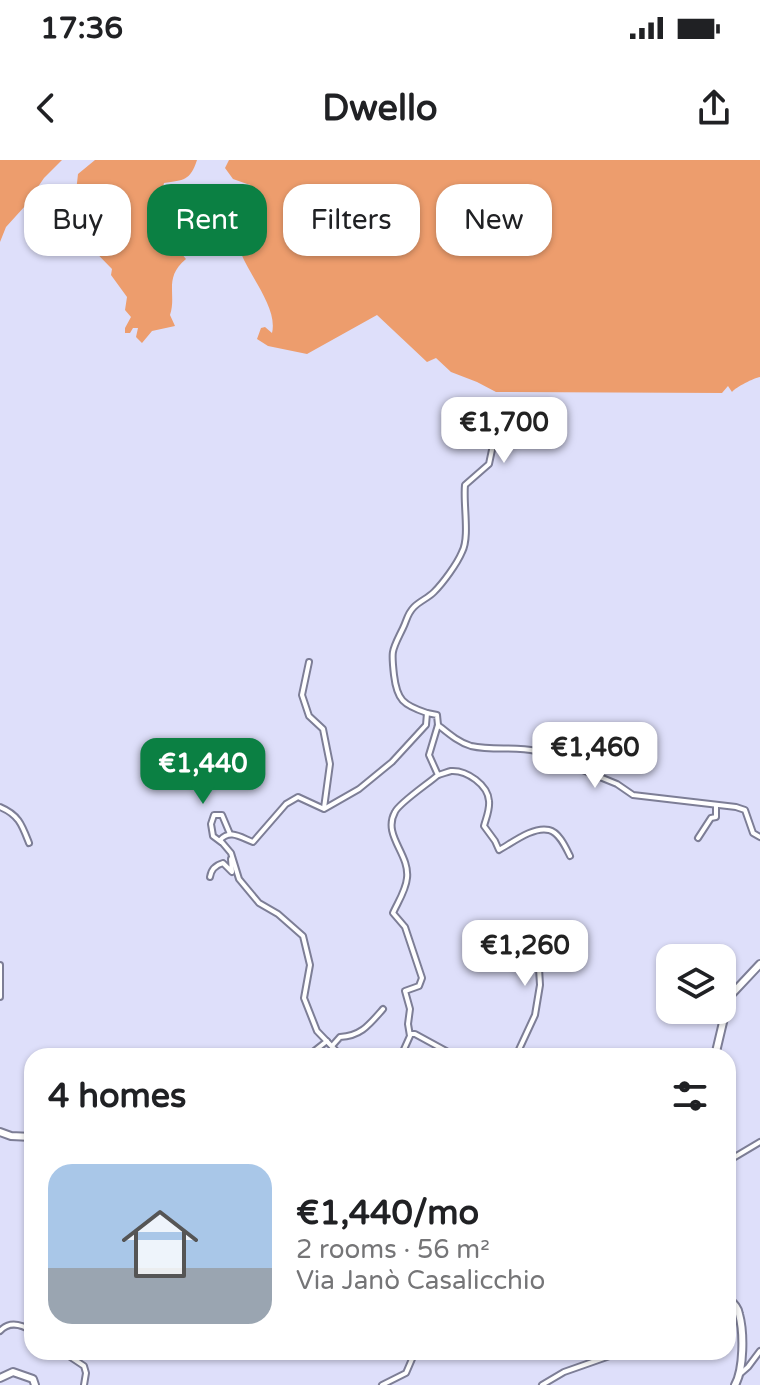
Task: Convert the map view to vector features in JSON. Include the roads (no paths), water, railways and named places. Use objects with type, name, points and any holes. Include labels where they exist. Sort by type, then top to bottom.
[{"type":"main road","points":[[716,1048],[729,997],[760,964]]},
{"type":"main road","points":[[0,1132],[24,1137]]},
{"type":"main road","points":[[735,1385],[742,1362],[740,1315],[736,1306]]},
{"type":"main road","points":[[0,1378],[13,1372],[33,1379],[35,1385]]},
{"type":"street","points":[[438,775],[429,755],[438,725],[437,715],[403,702],[396,688],[391,655],[406,617],[432,594],[464,548],[465,485],[489,464],[497,426]]},
{"type":"street","points":[[309,662],[302,695],[309,716],[323,729],[330,764],[324,808]]},
{"type":"street","points":[[222,843],[220,840],[225,834],[253,842],[286,804],[298,797],[324,808],[359,789],[392,762],[426,725],[427,713]]},
{"type":"street","points":[[438,725],[469,745],[536,751],[617,784],[633,795],[745,810],[753,833],[760,837]]},
{"type":"street","points":[[404,1048],[410,1034],[410,1009],[405,991],[419,986],[422,978],[405,927],[393,913],[408,873],[391,827],[394,813],[401,804],[438,775],[451,771],[468,775],[488,795],[489,810],[484,826],[499,850],[535,831],[548,829],[562,841],[570,856]]},
{"type":"street","points":[[698,838],[711,818],[716,817],[716,805]]},
{"type":"street","points":[[0,807],[19,820],[29,843]]},
{"type":"street","points":[[230,834],[222,815],[214,815],[211,824],[213,836],[232,857],[239,879],[259,903],[278,914],[303,936],[310,965],[304,998],[317,1031],[332,1046],[340,1037],[362,1032],[383,1009]]},
{"type":"street","points":[[210,877],[213,868],[223,863],[232,872],[232,857]]},
{"type":"street","points":[[520,1048],[535,1015],[540,985],[538,951],[544,927]]},
{"type":"street","points":[[0,965],[0,997]]},
{"type":"street","points":[[410,1034],[441,1048]]},
{"type":"street","points":[[318,1048],[327,1041]]},
{"type":"street","points":[[736,1156],[760,1142]]},
{"type":"street","points":[[0,1331],[5,1326],[16,1324],[24,1328]]},
{"type":"street","points":[[740,1374],[760,1351]]},
{"type":"street","points":[[75,1360],[84,1366],[84,1385]]},
{"type":"street","points":[[382,1385],[406,1373],[412,1360]]},
{"type":"street","points":[[542,1385],[564,1372],[598,1360]]}]
